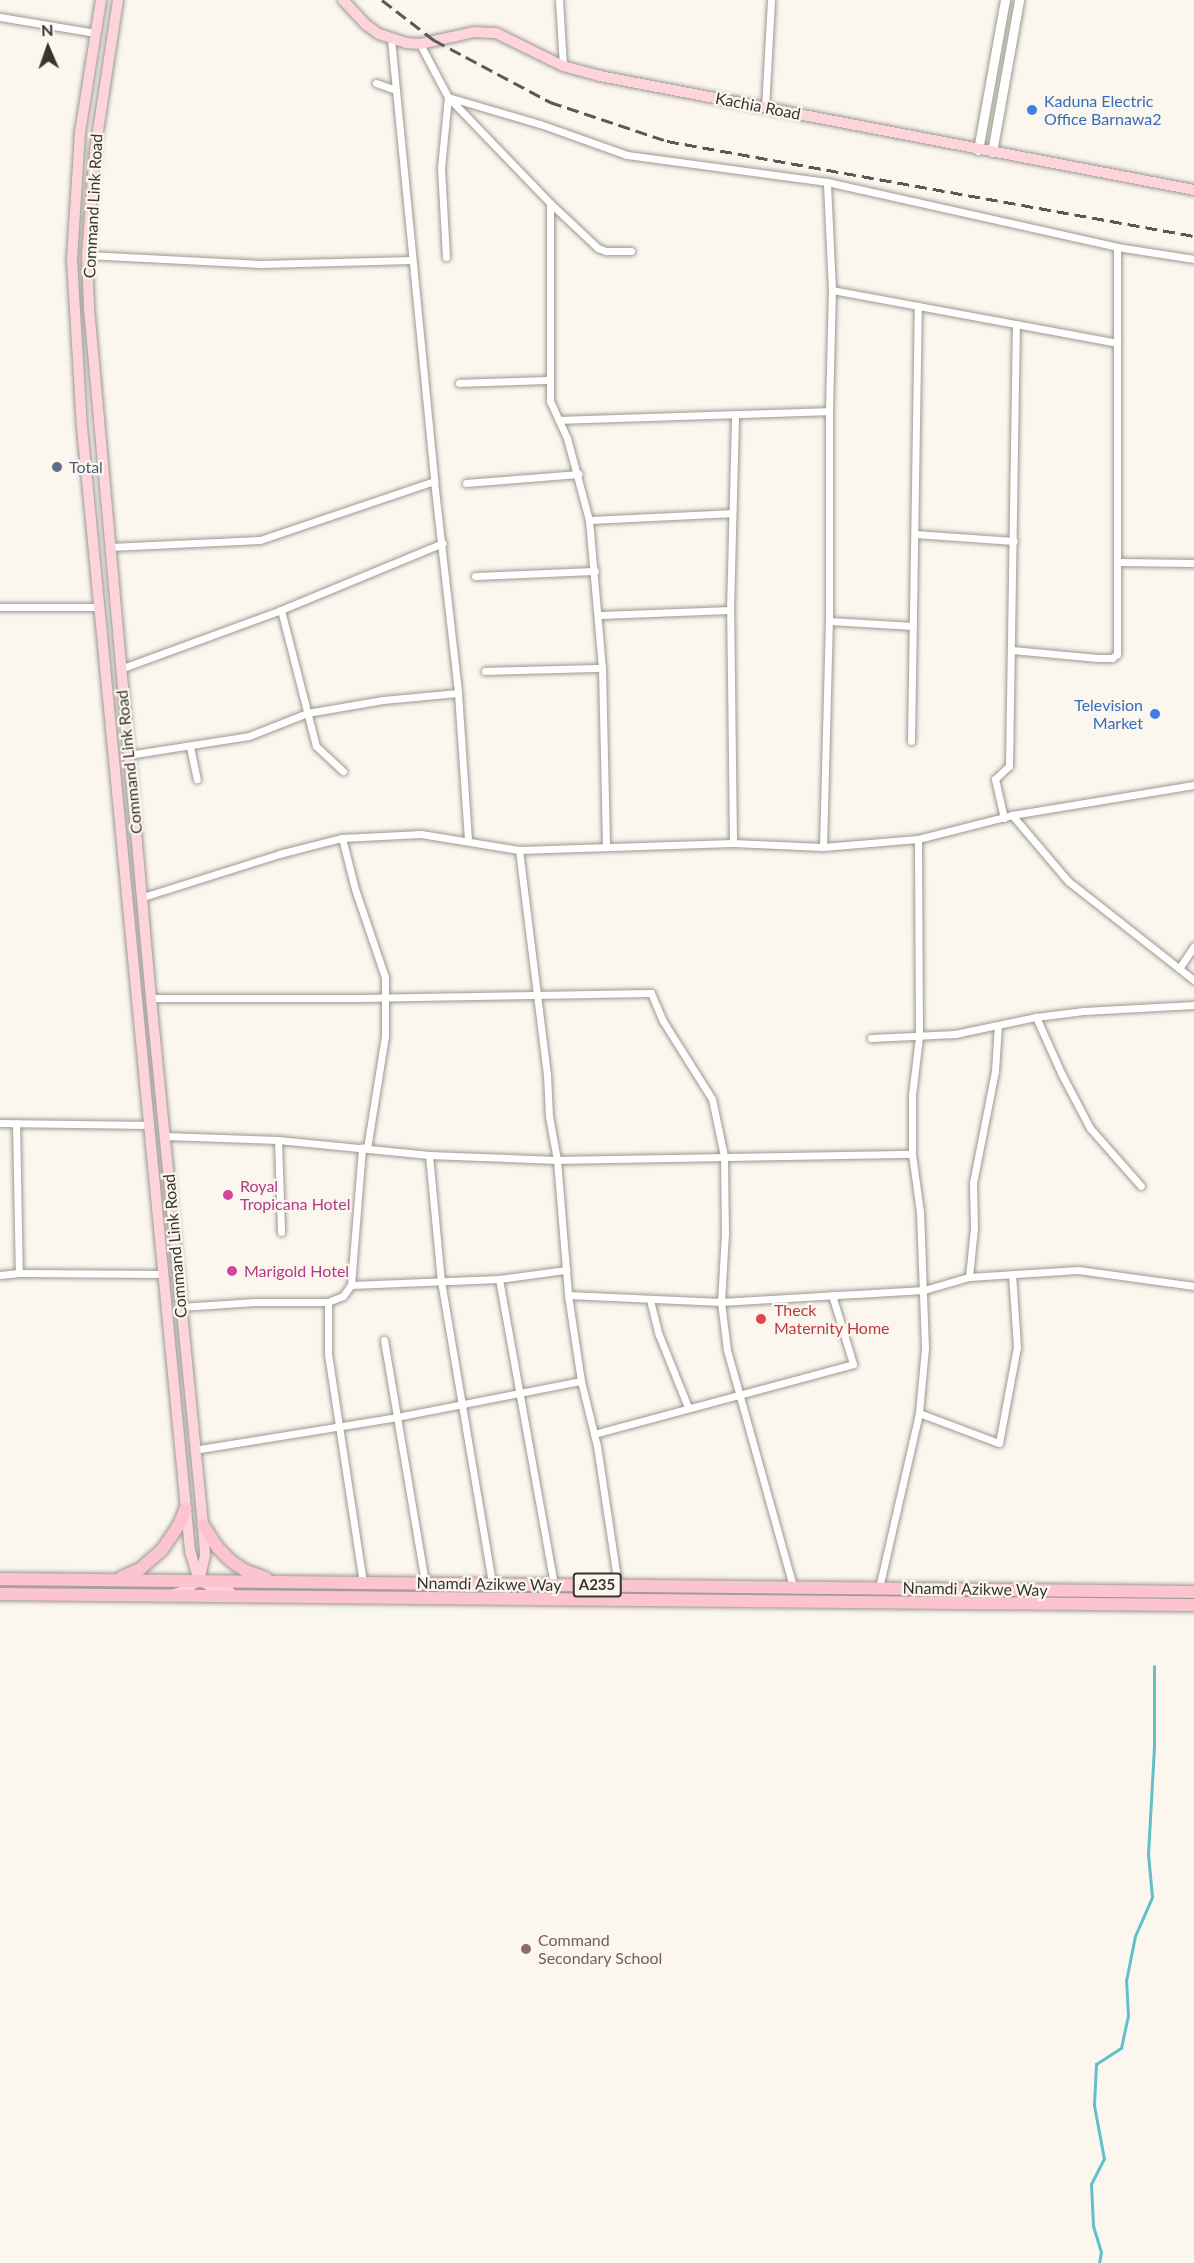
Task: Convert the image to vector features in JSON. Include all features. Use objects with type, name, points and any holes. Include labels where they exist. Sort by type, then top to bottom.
[{"type":"highway","points":[[99,1580],[128,1575],[152,1560],[171,1538],[186,1508]]},
{"type":"highway","points":[[203,1525],[218,1548],[231,1561],[261,1577],[287,1582]]},
{"type":"highway","name":"Nnamdi Azikwe Way","points":[[0,1579],[1194,1592]]},
{"type":"highway","name":"Nnamdi Azikwe Way","points":[[0,1594],[1194,1605]]},
{"type":"main road","name":"Command Link Road","points":[[102,0],[80,132],[72,260],[80,404],[191,1559],[199,1580]]},
{"type":"main road","name":"Command Link Road","points":[[118,0],[95,151],[87,255],[90,319],[128,755],[203,1525],[205,1555],[199,1580]]},
{"type":"main road","name":"Kachia Road","points":[[343,0],[365,24],[392,39],[420,44],[486,32],[506,38],[563,66],[600,76],[1194,190]]},
{"type":"main road","points":[[143,1054],[158,1053]]},
{"type":"main road","points":[[170,1595],[184,1591],[199,1580],[220,1591],[245,1595]]},
{"type":"street","points":[[559,0],[563,66]]},
{"type":"street","points":[[765,108],[771,0]]},
{"type":"street","points":[[978,150],[1005,0]]},
{"type":"street","points":[[992,153],[1019,0]]},
{"type":"street","points":[[0,17],[96,33]]},
{"type":"street","points":[[392,39],[434,481],[443,543],[458,693],[468,840]]},
{"type":"street","points":[[420,44],[448,97],[550,203],[598,248],[606,251],[631,251]]},
{"type":"street","points":[[376,83],[396,90]]},
{"type":"street","points":[[448,97],[540,124],[627,155],[670,163],[827,182],[1117,247],[1194,259]]},
{"type":"street","points":[[446,256],[441,168],[448,97]]},
{"type":"street","points":[[823,847],[829,621],[829,411],[832,290],[827,182]]},
{"type":"street","points":[[550,203],[550,401],[560,420],[579,474],[589,520],[600,615],[606,847]]},
{"type":"street","points":[[1012,650],[1098,658],[1112,658],[1117,654],[1117,247]]},
{"type":"street","points":[[87,255],[261,264],[412,260]]},
{"type":"street","points":[[832,290],[1117,344]]},
{"type":"street","points":[[911,741],[918,306]]},
{"type":"street","points":[[1004,818],[995,779],[1009,766],[1016,324]]},
{"type":"street","points":[[459,383],[550,380]]},
{"type":"street","points":[[560,420],[829,411]]},
{"type":"street","points":[[733,843],[730,610],[735,414]]},
{"type":"street","points":[[466,483],[579,474]]},
{"type":"street","points":[[111,547],[260,540],[434,481]]},
{"type":"street","points":[[589,520],[731,513]]},
{"type":"street","points":[[915,534],[1014,541]]},
{"type":"street","points":[[120,669],[281,610],[443,543]]},
{"type":"street","points":[[1118,562],[1194,562]]},
{"type":"street","points":[[475,576],[595,571]]},
{"type":"street","points":[[0,607],[99,607]]},
{"type":"street","points":[[281,610],[316,746],[343,771]]},
{"type":"street","points":[[600,615],[730,610]]},
{"type":"street","points":[[829,621],[913,626]]},
{"type":"street","points":[[485,671],[602,668]]},
{"type":"street","points":[[128,755],[249,736],[307,713],[383,700],[458,693]]},
{"type":"street","points":[[190,747],[197,779]]},
{"type":"street","points":[[143,897],[279,854],[342,838],[421,834],[519,849],[733,843],[823,847],[918,839],[1012,815],[1194,785]]},
{"type":"street","points":[[1012,815],[1068,881],[1142,942],[1180,967],[1194,980]]},
{"type":"street","points":[[181,1307],[255,1302],[328,1302],[343,1296],[351,1285],[364,1148],[385,1036],[385,977],[355,889],[342,838]]},
{"type":"street","points":[[879,1588],[919,1413],[925,1348],[920,1212],[912,1154],[912,1095],[919,1037],[918,839]]},
{"type":"street","points":[[519,849],[547,1074],[549,1116],[557,1160],[568,1295],[581,1381],[594,1434],[618,1585]]},
{"type":"street","points":[[1180,967],[1194,946]]},
{"type":"street","points":[[151,998],[384,998],[536,993],[651,993],[663,1021],[712,1099],[724,1156],[724,1233],[720,1302],[727,1350],[741,1393],[793,1587]]},
{"type":"street","points":[[871,1038],[955,1034],[1036,1017],[1194,1005]]},
{"type":"street","points":[[1036,1017],[1061,1073],[1090,1128],[1141,1186]]},
{"type":"street","points":[[969,1277],[974,1228],[973,1183],[995,1071],[998,1025]]},
{"type":"street","points":[[0,1123],[150,1125]]},
{"type":"street","points":[[16,1123],[19,1273]]},
{"type":"street","points":[[165,1136],[278,1140],[429,1155],[557,1160],[912,1154]]},
{"type":"street","points":[[278,1140],[281,1232]]},
{"type":"street","points":[[429,1155],[441,1281],[492,1584]]},
{"type":"street","points":[[351,1285],[499,1279],[566,1270]]},
{"type":"street","points":[[568,1295],[720,1302],[924,1290],[969,1277],[1078,1270],[1194,1286]]},
{"type":"street","points":[[0,1275],[19,1273],[164,1274]]},
{"type":"street","points":[[919,1413],[999,1443],[1017,1347],[1012,1274]]},
{"type":"street","points":[[499,1279],[554,1584]]},
{"type":"street","points":[[594,1434],[853,1364],[832,1295]]},
{"type":"street","points":[[650,1300],[659,1335],[688,1407]]},
{"type":"street","points":[[328,1302],[326,1325],[328,1354],[337,1427],[363,1582]]},
{"type":"street","points":[[384,1340],[425,1583]]},
{"type":"street","points":[[194,1450],[397,1417],[581,1381]]},
{"type":"waterway","points":[[1099,2263],[1101,2252],[1093,2225],[1091,2184],[1104,2159],[1094,2105],[1096,2064],[1121,2048],[1128,2016],[1126,1981],[1135,1936],[1152,1897],[1148,1854],[1154,1745],[1154,1666]]},
{"type":"railway","points":[[382,0],[434,40],[550,102],[667,141],[1194,236]]},
{"type":"place","name":"Kaduna Electric Office Barnawa2","points":[[1032,110]]},
{"type":"place","name":"Total","points":[[57,467]]},
{"type":"place","name":"Television Market","points":[[1155,714]]},
{"type":"place","name":"Royal Tropicana Hotel","points":[[228,1195]]},
{"type":"place","name":"Marigold Hotel","points":[[232,1271]]},
{"type":"place","name":"Theck Maternity Home","points":[[761,1319]]},
{"type":"place","name":"Command Secondary School","points":[[526,1949]]}]
